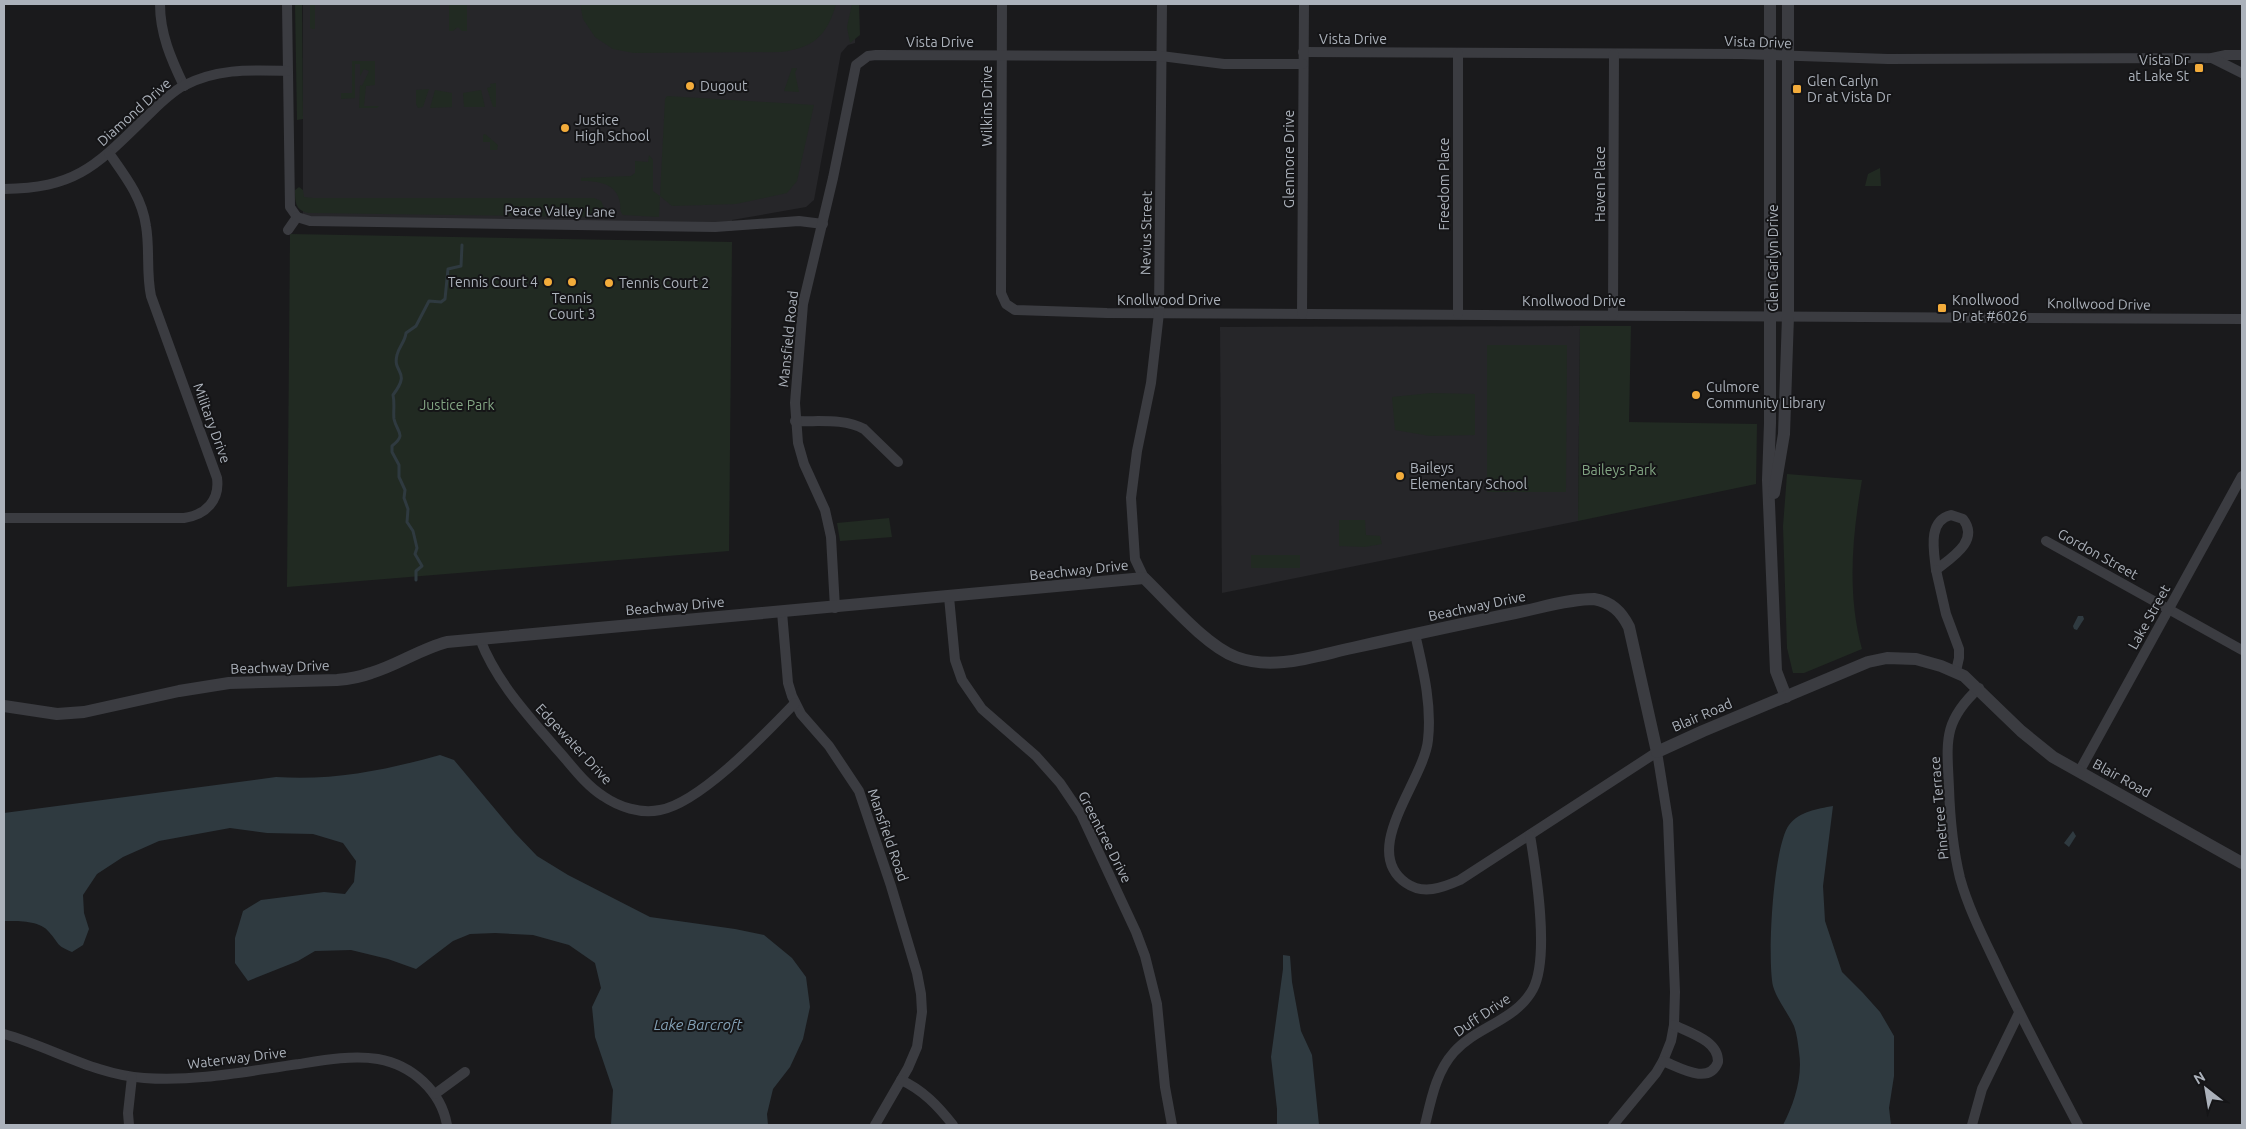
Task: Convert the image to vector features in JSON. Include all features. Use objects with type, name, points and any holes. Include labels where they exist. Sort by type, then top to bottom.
[{"type":"street","points":[[160,4],[162,31],[166,45],[184,86]]},
{"type":"street","points":[[287,4],[290,207],[297,217],[288,230]]},
{"type":"street","name":"Wilkins Drive","points":[[1001,208],[1002,4]]},
{"type":"street","name":"Nevius Street","points":[[1144,578],[1135,559],[1132,483],[1151,383],[1159,312],[1162,4]]},
{"type":"street","name":"Glenmore Drive","points":[[1302,314],[1304,4]]},
{"type":"street","name":"Glen Carlyn Drive","points":[[1770,4],[1770,443],[1768,480],[1776,671],[1786,697]]},
{"type":"street","name":"Glen Carlyn Drive","points":[[1769,510],[1784,434],[1788,316],[1788,4]]},
{"type":"street","name":"Vista Drive","points":[[1304,52],[1614,54],[1888,59],[2212,58],[2226,55],[2242,55]]},
{"type":"street","name":"Freedom Place","points":[[1458,53],[1458,314]]},
{"type":"street","name":"Haven Place","points":[[1613,314],[1614,54]]},
{"type":"street","name":"Vista Drive","points":[[853,72],[860,60],[876,55],[1161,56],[1224,64],[1304,64]]},
{"type":"street","name":"Vista Drive","points":[[2212,58],[2242,73]]},
{"type":"street","name":"Diamond Drive","points":[[4,189],[32,188],[71,179],[88,170],[109,153],[160,104],[184,86],[217,73],[233,70],[288,71]]},
{"type":"street","name":"Mansfield Road","points":[[835,608],[834,569],[828,520],[804,464],[795,421],[803,304],[823,224],[853,72]]},
{"type":"street","name":"Military Drive","points":[[4,518],[184,518],[202,513],[209,508],[217,494],[217,478],[151,296],[147,272],[147,226],[143,211],[130,182],[109,153]]},
{"type":"street","name":"Knollwood Drive","points":[[1001,208],[1002,299],[1010,308],[1021,312],[2242,319]]},
{"type":"street","name":"Peace Valley Lane","points":[[297,217],[310,221],[603,226],[715,227],[799,220],[823,224]]},
{"type":"street","points":[[795,421],[847,422],[857,425],[864,429],[898,462]]},
{"type":"street","name":"Lake Street","points":[[2079,772],[2242,476]]},
{"type":"street","points":[[1936,570],[1953,557],[1967,540],[1968,529],[1966,524],[1957,516],[1944,517],[1937,525],[1934,533],[1936,570],[1946,614],[1959,649],[1956,671]]},
{"type":"street","name":"Gordon Street","points":[[2046,541],[2242,650]]},
{"type":"street","name":"Beachway Drive","points":[[4,706],[56,714],[84,712],[179,691],[230,683],[354,678],[387,667],[434,645],[480,639],[835,608],[1144,578],[1208,639],[1234,656],[1248,661],[1278,662],[1594,598],[1611,605],[1625,618],[1629,627],[1657,752],[1668,820],[1675,992],[1674,1025],[1671,1041],[1663,1061],[1656,1073],[1613,1125]]},
{"type":"street","name":"Greentree Drive","points":[[949,597],[956,660],[962,680],[982,709],[1036,756],[1060,783],[1081,814],[1136,932],[1146,956],[1157,1004],[1172,1125]]},
{"type":"street","name":"Mansfield Road","points":[[782,612],[788,683],[795,703],[830,746],[859,791],[917,973],[922,1012],[920,1033],[912,1059],[876,1125]]},
{"type":"street","name":"Blair Road","points":[[1415,634],[1429,708],[1428,740],[1421,768],[1390,832],[1388,854],[1396,874],[1401,880],[1415,888],[1426,890],[1447,886],[1530,835],[1657,752],[1703,730],[1868,662],[1887,658],[1916,659],[1956,671],[1970,680],[2038,746],[2053,757],[2242,863]]},
{"type":"street","name":"Edgewater Drive","points":[[480,639],[487,657],[502,684],[576,770],[602,796],[638,811],[662,810],[693,796],[767,733],[795,703]]},
{"type":"street","name":"Pinetree Terrace","points":[[1979,688],[1967,699],[1955,715],[1948,739],[1949,793],[1954,849],[1966,896],[2019,1013],[2078,1125]]},
{"type":"street","name":"Duff Drive","points":[[1425,1125],[1440,1073],[1446,1062],[1460,1046],[1509,1016],[1520,1006],[1528,998],[1536,980],[1540,963],[1540,935],[1535,866],[1530,835]]},
{"type":"street","points":[[1972,1125],[1982,1089],[2019,1013]]},
{"type":"street","points":[[1663,1061],[1700,1075],[1712,1071],[1718,1062],[1716,1052],[1712,1046],[1674,1025]]},
{"type":"street","name":"Waterway Drive","points":[[4,1034],[100,1069],[132,1077],[188,1078],[319,1061],[364,1057],[380,1059],[411,1072],[428,1085],[441,1106],[447,1125]]},
{"type":"street","points":[[435,1094],[465,1072]]},
{"type":"street","points":[[128,1125],[132,1077]]},
{"type":"street","points":[[901,1080],[916,1087],[930,1099],[953,1125]]},
{"type":"shaded area","name":"Justice High School","points":[[303,4],[855,4],[855,43],[848,45],[841,53],[814,200],[806,207],[732,220],[732,231],[303,224]]},
{"type":"shaded area","name":"Baileys Elementary School","points":[[1580,326],[1578,521],[1222,593],[1220,327]]},
{"type":"green space","points":[[295,4],[302,4],[303,119],[297,120]]},
{"type":"green space","points":[[310,4],[315,4],[315,29],[310,28]]},
{"type":"green space","points":[[449,4],[467,4],[467,31],[462,31],[458,27],[453,31],[449,31]]},
{"type":"green space","points":[[580,4],[836,4],[823,32],[810,43],[792,50],[781,52],[634,53],[613,49],[595,37],[583,19]]},
{"type":"green space","points":[[852,4],[859,4],[860,35],[850,43],[847,27]]},
{"type":"green space","points":[[352,61],[375,61],[375,85],[366,86],[364,106],[379,106],[377,108],[359,108],[360,85],[362,86],[369,71],[364,69],[360,76],[360,64],[355,64],[355,98],[341,99],[341,93],[352,93]]},
{"type":"green space","points":[[792,68],[797,68],[795,73],[799,92],[784,91]]},
{"type":"green space","points":[[496,83],[496,107],[493,107],[487,88],[491,87],[490,84]]},
{"type":"green space","points":[[429,89],[423,107],[418,108],[416,104],[416,90]]},
{"type":"green space","points":[[435,90],[452,93],[452,107],[430,108]]},
{"type":"green space","points":[[481,90],[485,107],[464,107],[463,93]]},
{"type":"green space","points":[[667,96],[814,105],[797,181],[787,193],[736,204],[672,206],[660,196],[665,99]]},
{"type":"green space","points":[[485,134],[498,145],[497,150],[490,150],[490,142],[483,142],[483,135]]},
{"type":"green space","points":[[649,155],[653,160],[653,191],[660,196],[659,217],[623,215],[618,196],[611,187],[606,184],[581,181],[581,178],[631,176],[635,173],[635,161],[648,162]]},
{"type":"green space","points":[[1880,168],[1881,186],[1865,186],[1868,174]]},
{"type":"green space","points":[[299,187],[303,190],[304,197],[313,198],[594,198],[601,201],[604,208],[599,216],[592,217],[309,213],[298,208],[295,190]]},
{"type":"green space","name":"Justice Park","points":[[290,234],[732,242],[729,551],[287,587]]},
{"type":"green space","name":"Baileys Park","points":[[1580,326],[1631,326],[1629,422],[1757,424],[1756,484],[1578,521]]},
{"type":"green space","points":[[1487,345],[1567,345],[1566,492],[1487,492]]},
{"type":"green space","points":[[1431,393],[1475,394],[1475,435],[1430,436],[1395,430],[1392,397]]},
{"type":"green space","points":[[1787,474],[1862,480],[1854,544],[1853,586],[1857,628],[1862,649],[1804,673],[1793,673],[1787,648],[1783,526]]},
{"type":"green space","points":[[889,518],[892,537],[840,541],[837,523]]},
{"type":"green space","points":[[1339,520],[1365,520],[1366,535],[1380,536],[1382,544],[1365,547],[1339,546]]},
{"type":"green space","points":[[1251,555],[1300,555],[1300,568],[1251,568]]},
{"type":"water","points":[[2078,616],[2083,616],[2084,619],[2077,630],[2073,626]]},
{"type":"water","name":"Lake Barcroft","points":[[440,755],[454,760],[515,833],[537,856],[568,875],[650,917],[764,935],[792,958],[806,977],[810,1007],[803,1039],[790,1067],[773,1089],[767,1114],[768,1125],[611,1125],[613,1090],[595,1037],[592,1007],[601,988],[595,963],[569,945],[533,935],[470,934],[453,941],[416,969],[388,959],[351,950],[315,951],[298,961],[248,981],[235,963],[235,938],[243,911],[261,900],[324,892],[345,894],[354,882],[356,861],[343,843],[313,834],[267,833],[230,828],[159,841],[123,857],[97,874],[83,895],[84,913],[89,929],[83,945],[72,952],[60,946],[49,932],[40,925],[28,922],[4,921],[4,813],[276,777],[339,776],[379,770]]},
{"type":"water","points":[[1833,806],[1823,886],[1825,921],[1842,972],[1880,1012],[1894,1036],[1894,1076],[1889,1108],[1891,1125],[1783,1125],[1797,1090],[1800,1061],[1794,1026],[1777,996],[1771,972],[1771,929],[1775,878],[1783,837],[1793,820],[1815,810]]},
{"type":"water","points":[[2073,831],[2076,836],[2069,847],[2064,843]]},
{"type":"water","points":[[1283,955],[1290,956],[1292,982],[1301,1031],[1312,1055],[1319,1125],[1277,1125],[1271,1057],[1283,969]]},
{"type":"waterway","points":[[416,580],[416,571],[422,566],[415,554],[417,548],[413,531],[407,522],[408,509],[404,498],[405,490],[399,477],[399,465],[392,452],[392,446],[400,436],[394,416],[393,395],[401,381],[396,361],[406,333],[416,326],[429,301],[441,302],[445,299],[448,269],[461,266],[462,245]]},
{"type":"place","name":"Vista Dr at Lake St","points":[[2199,68]]},
{"type":"place","name":"Dugout","points":[[690,86]]},
{"type":"place","name":"Glen Carlyn Dr at Vista Dr","points":[[1797,89]]},
{"type":"place","name":"Justice High School","points":[[565,128]]},
{"type":"place","name":"Tennis Court 4","points":[[548,282]]},
{"type":"place","name":"Tennis Court 3","points":[[572,282]]},
{"type":"place","name":"Tennis Court 2","points":[[609,283]]},
{"type":"place","name":"Knollwood Dr at #6026","points":[[1942,308]]},
{"type":"place","name":"Culmore Community Library","points":[[1696,395]]},
{"type":"place","name":"Baileys Elementary School","points":[[1400,476]]}]
